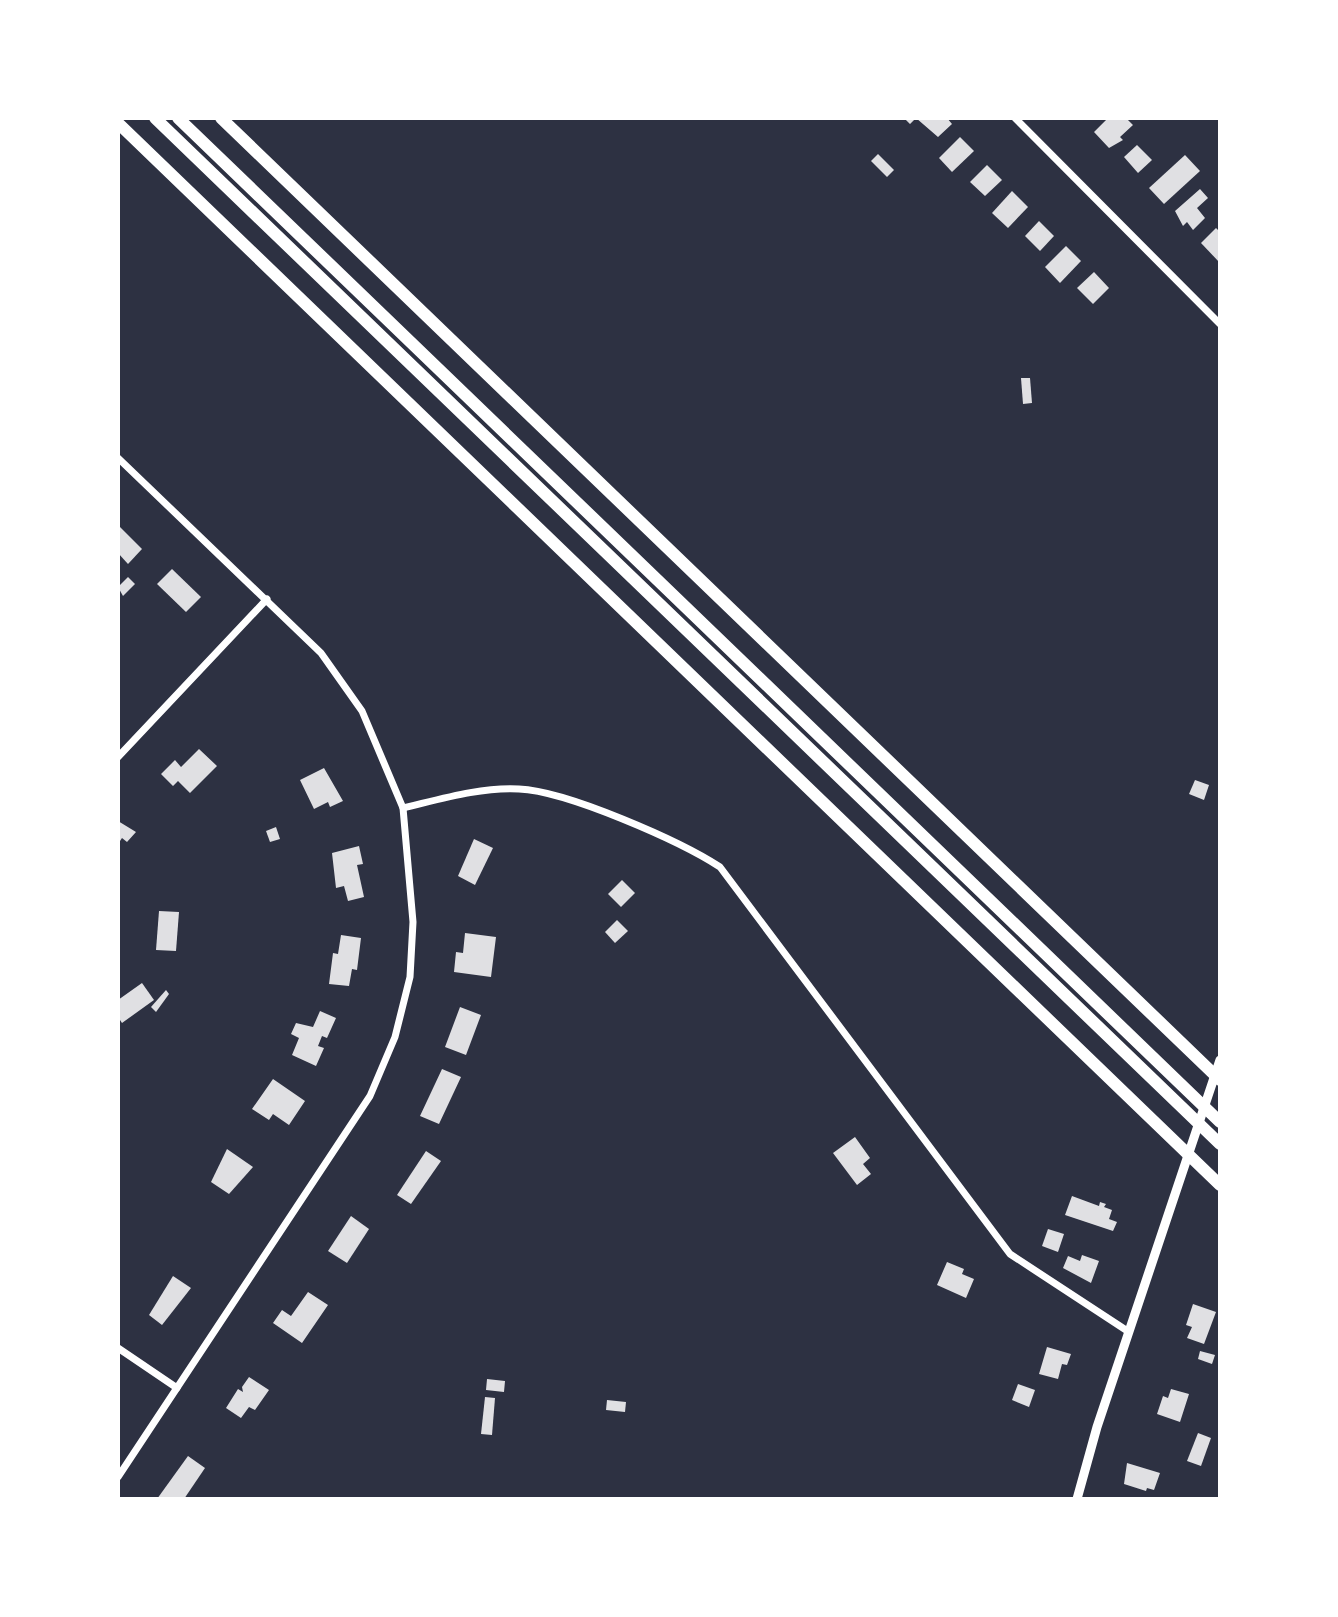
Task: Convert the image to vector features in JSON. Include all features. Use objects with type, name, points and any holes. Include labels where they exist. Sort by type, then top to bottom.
[{"type":"highway","points":[[155,118],[1220,1144]]},
{"type":"highway","points":[[178,118],[1220,1122]]},
{"type":"highway","points":[[221,118],[1220,1080]]},
{"type":"highway","points":[[118,123],[1219,1184]]},
{"type":"street","points":[[1015,118],[1220,324]]},
{"type":"street","points":[[118,458],[321,653],[362,711],[403,808],[413,922],[410,977],[395,1037],[370,1096],[118,1477]]},
{"type":"street","points":[[118,757],[267,599]]},
{"type":"street","points":[[403,808],[459,795],[523,789],[637,826],[690,847],[720,867],[1010,1254],[1129,1332]]},
{"type":"street","points":[[1077,1499],[1220,1060]]},
{"type":"street","points":[[118,1348],[177,1388]]},
{"type":"building","points":[[916,118],[947,118],[952,124],[938,137]]},
{"type":"building","points":[[1108,118],[1126,118],[1133,125],[1120,137],[1123,140],[1109,148],[1094,132]]},
{"type":"building","points":[[960,137],[974,151],[952,172],[939,158]]},
{"type":"building","points":[[1137,145],[1152,160],[1138,173],[1124,157]]},
{"type":"building","points":[[878,154],[894,170],[887,177],[871,161]]},
{"type":"building","points":[[1185,155],[1200,171],[1164,204],[1149,188]]},
{"type":"building","points":[[987,165],[1002,180],[985,196],[970,182]]},
{"type":"building","points":[[1200,189],[1208,198],[1197,208],[1205,218],[1193,230],[1187,222],[1183,226],[1175,211]]},
{"type":"building","points":[[1012,191],[1028,207],[1008,228],[992,213]]},
{"type":"building","points":[[1039,221],[1054,236],[1040,251],[1025,236]]},
{"type":"building","points":[[1216,228],[1220,232],[1220,263],[1201,243]]},
{"type":"building","points":[[1066,246],[1081,261],[1060,283],[1045,267]]},
{"type":"building","points":[[1094,272],[1109,288],[1093,304],[1077,288]]},
{"type":"building","points":[[1021,378],[1030,378],[1032,403],[1023,404]]},
{"type":"building","points":[[118,525],[142,549],[128,564],[118,553]]},
{"type":"building","points":[[172,569],[201,597],[186,612],[157,584]]},
{"type":"building","points":[[128,577],[135,584],[123,596],[118,587]]},
{"type":"building","points":[[199,749],[217,766],[190,793],[178,781],[173,786],[161,774],[175,760],[181,767]]},
{"type":"building","points":[[324,768],[343,801],[330,807],[328,802],[314,809],[300,780]]},
{"type":"building","points":[[1195,780],[1209,785],[1204,800],[1189,794]]},
{"type":"building","points":[[118,821],[136,832],[127,842],[122,838],[118,844]]},
{"type":"building","points":[[276,827],[280,839],[270,842],[266,831]]},
{"type":"building","points":[[474,839],[493,848],[475,885],[458,876]]},
{"type":"building","points":[[359,846],[363,864],[357,865],[364,897],[348,901],[344,886],[336,888],[332,853]]},
{"type":"building","points":[[622,880],[635,893],[621,907],[608,894]]},
{"type":"building","points":[[159,911],[179,912],[176,951],[156,950]]},
{"type":"building","points":[[617,920],[628,931],[615,943],[605,932]]},
{"type":"building","points":[[465,933],[496,937],[491,977],[454,972],[456,952],[463,953]]},
{"type":"building","points":[[341,935],[361,938],[357,970],[352,969],[349,986],[329,984],[333,953],[338,954]]},
{"type":"building","points":[[142,983],[154,1000],[122,1023],[118,1017],[118,1000]]},
{"type":"building","points":[[166,990],[169,994],[156,1012],[151,1007]]},
{"type":"building","points":[[460,1007],[481,1015],[466,1055],[445,1047]]},
{"type":"building","points":[[320,1011],[336,1018],[327,1038],[322,1036],[318,1046],[324,1048],[316,1066],[292,1055],[299,1038],[291,1034],[296,1023],[313,1027]]},
{"type":"building","points":[[442,1069],[461,1077],[439,1124],[420,1116]]},
{"type":"building","points":[[273,1079],[305,1101],[289,1125],[273,1114],[269,1120],[252,1109]]},
{"type":"building","points":[[855,1137],[870,1158],[863,1164],[871,1174],[857,1185],[833,1153]]},
{"type":"building","points":[[227,1149],[253,1167],[229,1194],[211,1182]]},
{"type":"building","points":[[426,1151],[441,1161],[411,1204],[397,1195]]},
{"type":"building","points":[[1072,1196],[1099,1206],[1100,1202],[1106,1204],[1104,1207],[1112,1210],[1109,1219],[1117,1222],[1113,1231],[1065,1215]]},
{"type":"building","points":[[351,1216],[369,1229],[347,1263],[328,1251]]},
{"type":"building","points":[[1048,1229],[1064,1234],[1058,1252],[1042,1246]]},
{"type":"building","points":[[1082,1255],[1099,1261],[1091,1283],[1063,1268],[1068,1256],[1080,1261]]},
{"type":"building","points":[[947,1262],[964,1269],[962,1274],[974,1279],[966,1298],[937,1285]]},
{"type":"building","points":[[173,1276],[191,1288],[162,1325],[149,1315]]},
{"type":"building","points":[[308,1292],[328,1305],[302,1343],[273,1323],[282,1310],[291,1316]]},
{"type":"building","points":[[1193,1304],[1216,1312],[1204,1344],[1187,1338],[1192,1327],[1186,1325]]},
{"type":"building","points":[[1047,1347],[1071,1354],[1067,1365],[1062,1364],[1058,1379],[1039,1374]]},
{"type":"building","points":[[1200,1351],[1215,1355],[1212,1364],[1198,1359]]},
{"type":"building","points":[[249,1377],[269,1390],[255,1410],[249,1407],[241,1418],[226,1408],[238,1389],[243,1392],[242,1387]]},
{"type":"building","points":[[487,1379],[505,1381],[504,1392],[486,1390]]},
{"type":"building","points":[[1018,1384],[1035,1390],[1029,1407],[1012,1400]]},
{"type":"building","points":[[1171,1389],[1189,1394],[1180,1422],[1157,1414],[1163,1396],[1168,1398]]},
{"type":"building","points":[[485,1397],[495,1398],[492,1435],[481,1434]]},
{"type":"building","points":[[607,1400],[626,1402],[625,1412],[606,1410]]},
{"type":"building","points":[[1198,1433],[1211,1438],[1201,1466],[1187,1461]]},
{"type":"building","points":[[188,1456],[205,1468],[184,1499],[157,1499]]},
{"type":"building","points":[[1127,1463],[1160,1473],[1154,1490],[1147,1488],[1146,1491],[1124,1484]]}]
